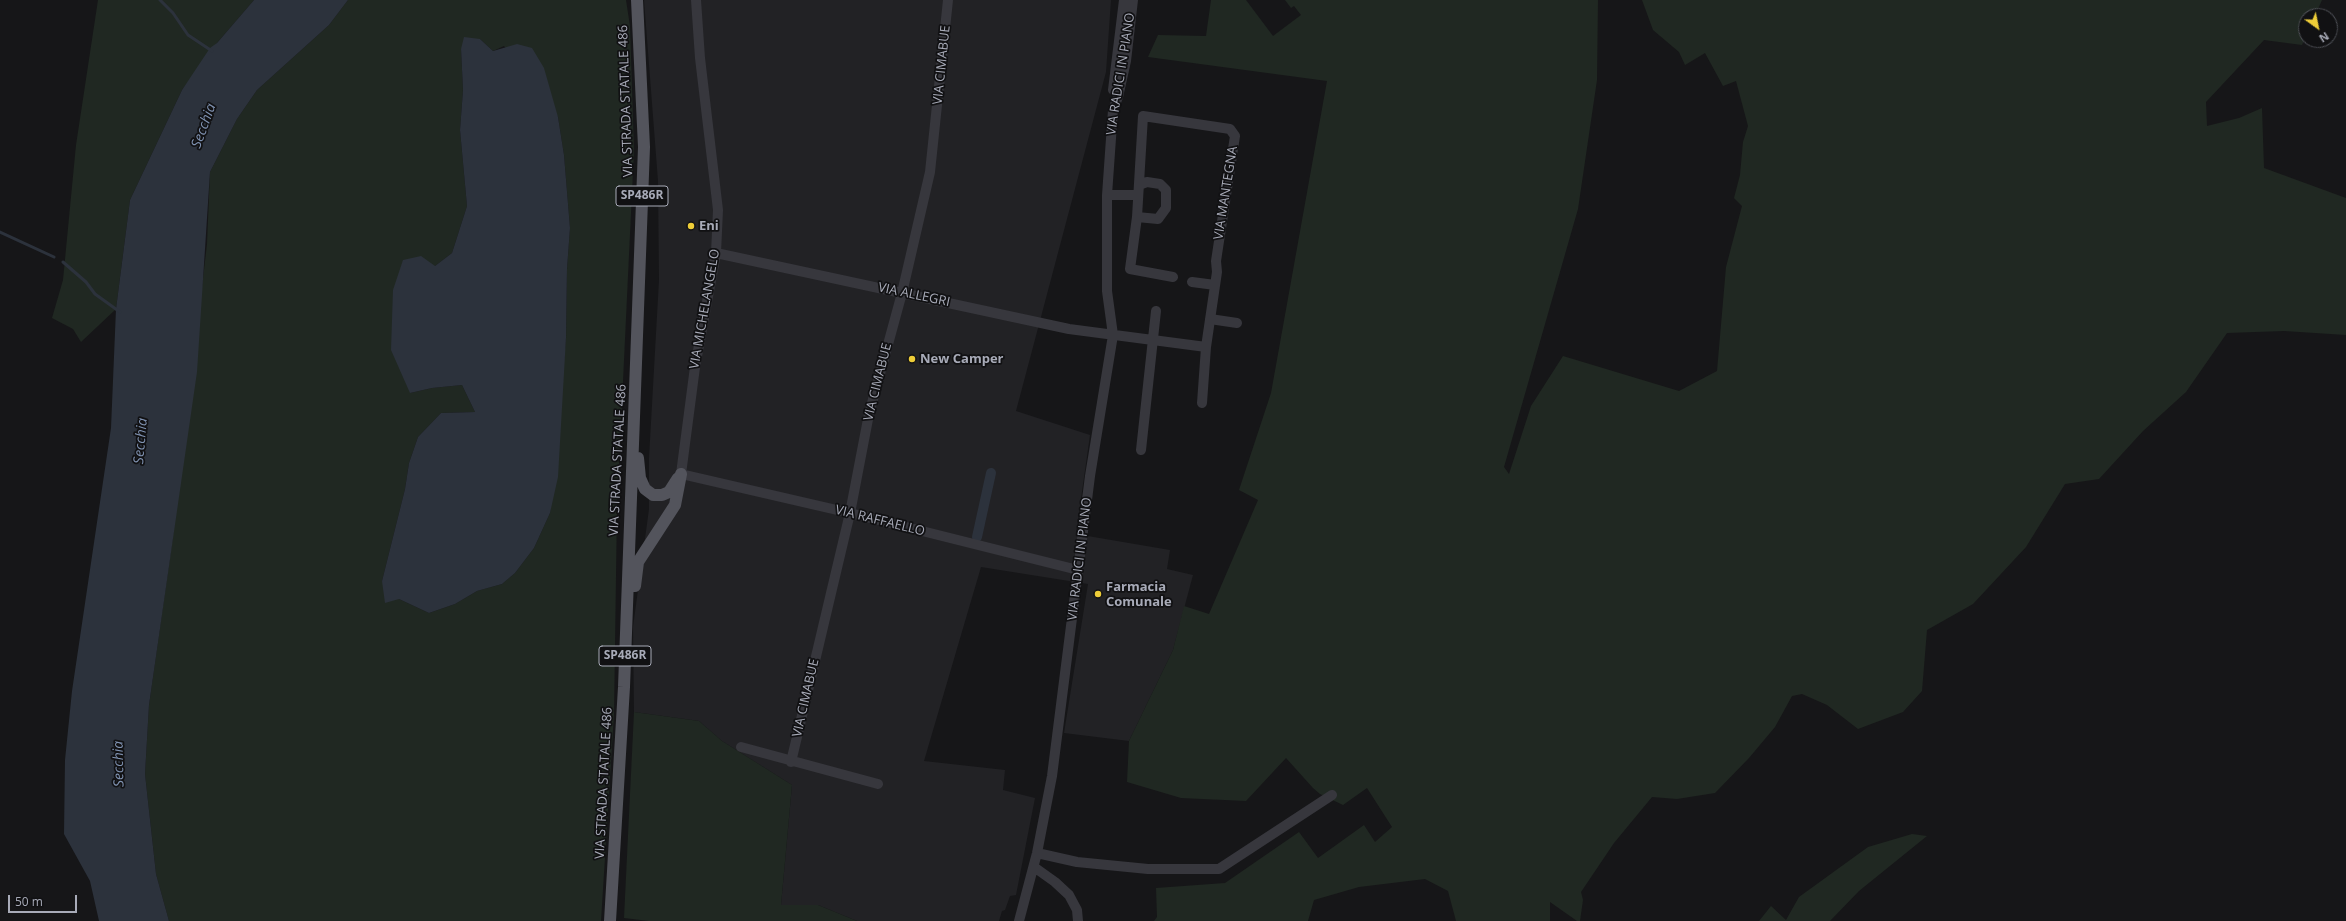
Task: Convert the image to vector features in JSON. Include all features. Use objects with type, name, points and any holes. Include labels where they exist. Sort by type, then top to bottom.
[{"type":"main road","name":"VIA STRADA STATALE 486","points":[[610,921],[626,636],[644,148],[637,0]]},
{"type":"main road","points":[[635,392],[639,435],[638,467],[644,489],[653,495],[662,495],[669,492],[681,474]]},
{"type":"main road","points":[[626,636],[634,615],[638,562],[675,505],[681,474]]},
{"type":"street","name":"VIA MICHELANGELO","points":[[681,474],[695,367],[716,253],[718,210],[700,58],[696,0]]},
{"type":"street","name":"VIA CIMABUE","points":[[791,762],[850,513],[869,414],[902,293],[930,172],[948,0]]},
{"type":"street","points":[[1113,110],[1112,101],[1124,0]]},
{"type":"street","name":"VIA RADICI IN PIANO","points":[[1019,921],[1034,867],[1052,776],[1090,476],[1113,335],[1107,291],[1106,195],[1113,110],[1118,97],[1126,61],[1133,0]]},
{"type":"street","name":"VIA MANTEGNA","points":[[1138,190],[1143,116],[1232,130],[1235,136],[1216,261],[1217,272],[1215,285]]},
{"type":"street","points":[[1106,195],[1138,190],[1147,182],[1160,184],[1166,190],[1166,208],[1158,219],[1137,217]]},
{"type":"street","points":[[1138,190],[1137,217],[1130,269],[1173,277]]},
{"type":"street","name":"VIA ALLEGRI","points":[[716,253],[1069,329],[1206,347]]},
{"type":"street","points":[[1192,282],[1215,285],[1206,347],[1202,403]]},
{"type":"street","points":[[1141,450],[1156,311]]},
{"type":"street","points":[[1210,319],[1237,323]]},
{"type":"street","name":"VIA RAFFAELLO","points":[[681,474],[850,513],[1078,570]]},
{"type":"street","points":[[741,747],[791,762],[878,784]]},
{"type":"street","points":[[1037,853],[1077,862],[1148,869],[1219,869],[1332,795]]},
{"type":"street","points":[[1034,867],[1055,882],[1069,895],[1077,910],[1078,921]]},
{"type":"shaded area","points":[[98,0],[254,0],[217,43],[182,90],[130,200],[116,309],[81,342],[73,329],[52,318],[63,280],[76,145]]},
{"type":"shaded area","points":[[348,0],[626,0],[630,26],[634,150],[617,507],[614,714],[601,921],[169,921],[156,874],[145,774],[149,705],[172,543],[207,244],[210,172],[237,119],[257,90],[329,25]],"holes":[[[480,39],[493,51],[504,46],[558,117],[564,155],[570,228],[567,269],[566,338],[550,513],[534,548],[515,573],[502,584],[477,591],[455,604],[429,613],[399,599],[382,581],[405,489],[409,463],[418,437],[441,413],[475,412],[462,385],[432,388],[410,393],[435,266],[452,253],[467,206],[460,130],[463,90],[461,49]]]},
{"type":"shaded area","points":[[644,0],[1111,0],[1106,72],[1016,411],[1090,435],[1076,534],[1170,550],[1167,569],[1193,575],[1173,650],[1129,741],[1064,733],[1088,584],[981,567],[924,761],[1005,770],[1003,790],[1035,798],[1016,895],[1010,896],[1005,910],[1002,911],[999,921],[857,921],[818,905],[781,905],[792,785],[722,741],[699,721],[634,712],[633,627],[649,509],[649,458],[659,280],[658,181]]},
{"type":"shaded area","points":[[1211,0],[1246,0],[1273,36],[1301,15],[1294,6],[1291,8],[1285,0],[1598,0],[1597,80],[1578,209],[1504,467],[1509,474],[1531,406],[1563,356],[1679,391],[1717,371],[1726,267],[1742,206],[1734,198],[1740,175],[1743,142],[1748,126],[1736,81],[1723,86],[1705,53],[1685,65],[1679,52],[1653,30],[1642,0],[2322,0],[2318,8],[2298,8],[2298,44],[2264,40],[2206,102],[2207,126],[2239,118],[2262,108],[2264,168],[2346,198],[2346,335],[2284,331],[2227,333],[2186,392],[2143,431],[2099,479],[2065,484],[2026,547],[1973,604],[1927,630],[1922,691],[1903,712],[1858,729],[1827,705],[1802,694],[1792,696],[1775,727],[1749,758],[1715,793],[1677,799],[1652,797],[1614,843],[1581,892],[1583,900],[1580,921],[1577,921],[1550,902],[1550,921],[1456,921],[1448,891],[1425,879],[1359,887],[1314,900],[1308,921],[1154,921],[1157,917],[1156,888],[1225,883],[1299,832],[1318,858],[1364,825],[1375,842],[1392,827],[1367,788],[1343,805],[1320,794],[1286,758],[1246,801],[1181,798],[1127,782],[1129,741],[1173,650],[1184,606],[1209,614],[1258,500],[1239,490],[1271,393],[1327,81],[1148,57],[1158,35],[1206,36]]},
{"type":"shaded area","points":[[634,712],[699,721],[722,741],[792,785],[781,905],[818,905],[857,921],[649,921],[624,918]]},
{"type":"shaded area","points":[[1912,834],[1927,836],[1859,891],[1830,921],[1759,921],[1771,906],[1786,920],[1799,897],[1868,847]]},
{"type":"water","name":"Secchia","points":[[254,0],[348,0],[329,25],[257,90],[237,119],[210,172],[197,372],[149,705],[145,774],[156,874],[169,921],[99,921],[90,881],[64,834],[65,760],[72,691],[111,428],[116,309],[130,200],[182,90],[210,48],[217,43]]},
{"type":"water","points":[[464,37],[480,39],[493,51],[517,44],[532,48],[544,68],[558,117],[564,155],[570,228],[567,269],[566,338],[558,477],[550,513],[534,548],[515,573],[502,584],[477,591],[455,604],[429,613],[399,599],[385,603],[382,581],[405,489],[409,463],[418,437],[441,413],[475,412],[462,385],[432,388],[410,393],[391,350],[393,290],[403,260],[421,256],[435,266],[452,253],[467,206],[460,130],[463,90],[461,49]]},
{"type":"waterway","points":[[160,0],[173,13],[188,35],[212,51]]},
{"type":"waterway","points":[[0,232],[54,257]]},
{"type":"waterway","points":[[63,262],[86,282],[95,294],[120,312]]},
{"type":"waterway","points":[[977,537],[991,473]]},
{"type":"place","name":"Eni","points":[[691,226]]},
{"type":"place","name":"New Camper","points":[[912,359]]},
{"type":"place","name":"Farmacia Comunale","points":[[1098,594]]}]
